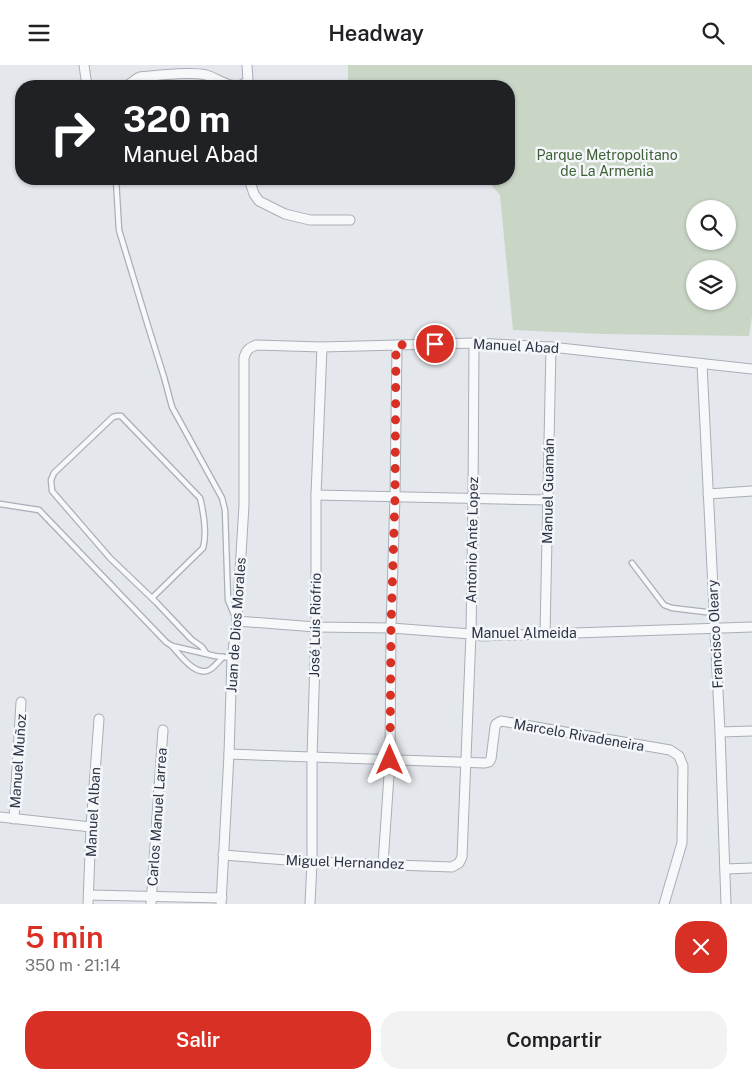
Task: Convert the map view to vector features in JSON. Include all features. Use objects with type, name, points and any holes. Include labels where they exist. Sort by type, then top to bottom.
[{"type":"street","points":[[84,65],[86,80]]},
{"type":"street","points":[[247,65],[248,80]]},
{"type":"street","points":[[133,80],[143,77],[184,73],[207,75],[216,80]]},
{"type":"street","points":[[251,185],[259,201],[285,214],[310,221],[350,219]]},
{"type":"street","name":"Manuel Abad","points":[[250,347],[256,345],[322,347],[474,343],[550,347],[752,369]]},
{"type":"street","name":"Antonio Ante Lopez","points":[[462,857],[471,634],[474,343]]},
{"type":"street","points":[[383,864],[390,760],[396,345]]},
{"type":"street","name":"Juan de Dios Morales","points":[[222,901],[229,754],[227,658],[236,621],[244,505],[244,359],[246,351],[250,347]]},
{"type":"street","name":"José Luis Riofrio","points":[[310,904],[316,627],[316,495],[322,347]]},
{"type":"street","name":"Manuel Guamán","points":[[545,634],[550,347]]},
{"type":"street","name":"Francisco Oleary","points":[[702,364],[716,628],[726,904]]},
{"type":"street","points":[[708,494],[752,491]]},
{"type":"street","points":[[316,495],[547,500]]},
{"type":"street","name":"Manuel Almeida","points":[[236,621],[316,627],[391,628],[482,636],[752,627]]},
{"type":"street","name":"Manuel Muñoz","points":[[14,819],[22,702]]},
{"type":"street","name":"Manuel Alban","points":[[88,900],[99,719]]},
{"type":"street","name":"Marcelo Rivadeneira","points":[[229,754],[485,763],[491,759],[494,727],[501,721],[670,750],[679,756],[683,766],[682,843],[664,904]]},
{"type":"street","name":"Carlos Manuel Larrea","points":[[151,900],[163,730]]},
{"type":"street","points":[[720,732],[752,731]]},
{"type":"street","points":[[0,817],[92,827]]},
{"type":"street","name":"Miguel Hernandez","points":[[223,855],[312,862],[452,867],[462,857]]},
{"type":"street","points":[[724,869],[752,868]]},
{"type":"street","points":[[88,900],[222,901]]},
{"type":"lane","points":[[116,185],[119,230],[172,407],[222,498],[225,510],[228,600],[236,621]]},
{"type":"lane","points":[[152,598],[203,548],[204,533],[201,502],[200,498],[121,417],[117,416],[113,417],[54,473],[51,487],[55,496],[110,558],[206,653]]},
{"type":"lane","points":[[0,504],[39,510],[166,642],[197,671],[205,672],[227,658]]},
{"type":"lane","points":[[632,563],[664,605],[672,608],[714,613]]},
{"type":"lane","points":[[172,646],[227,658]]},
{"type":"green space","name":"Parque Metropolitano de La Armenia","points":[[348,65],[752,65],[752,316],[749,336],[602,334],[513,330],[500,195],[491,185],[515,185],[515,80],[348,80]]},
{"type":"route","points":[[390,760],[396,345],[435,344]]}]
